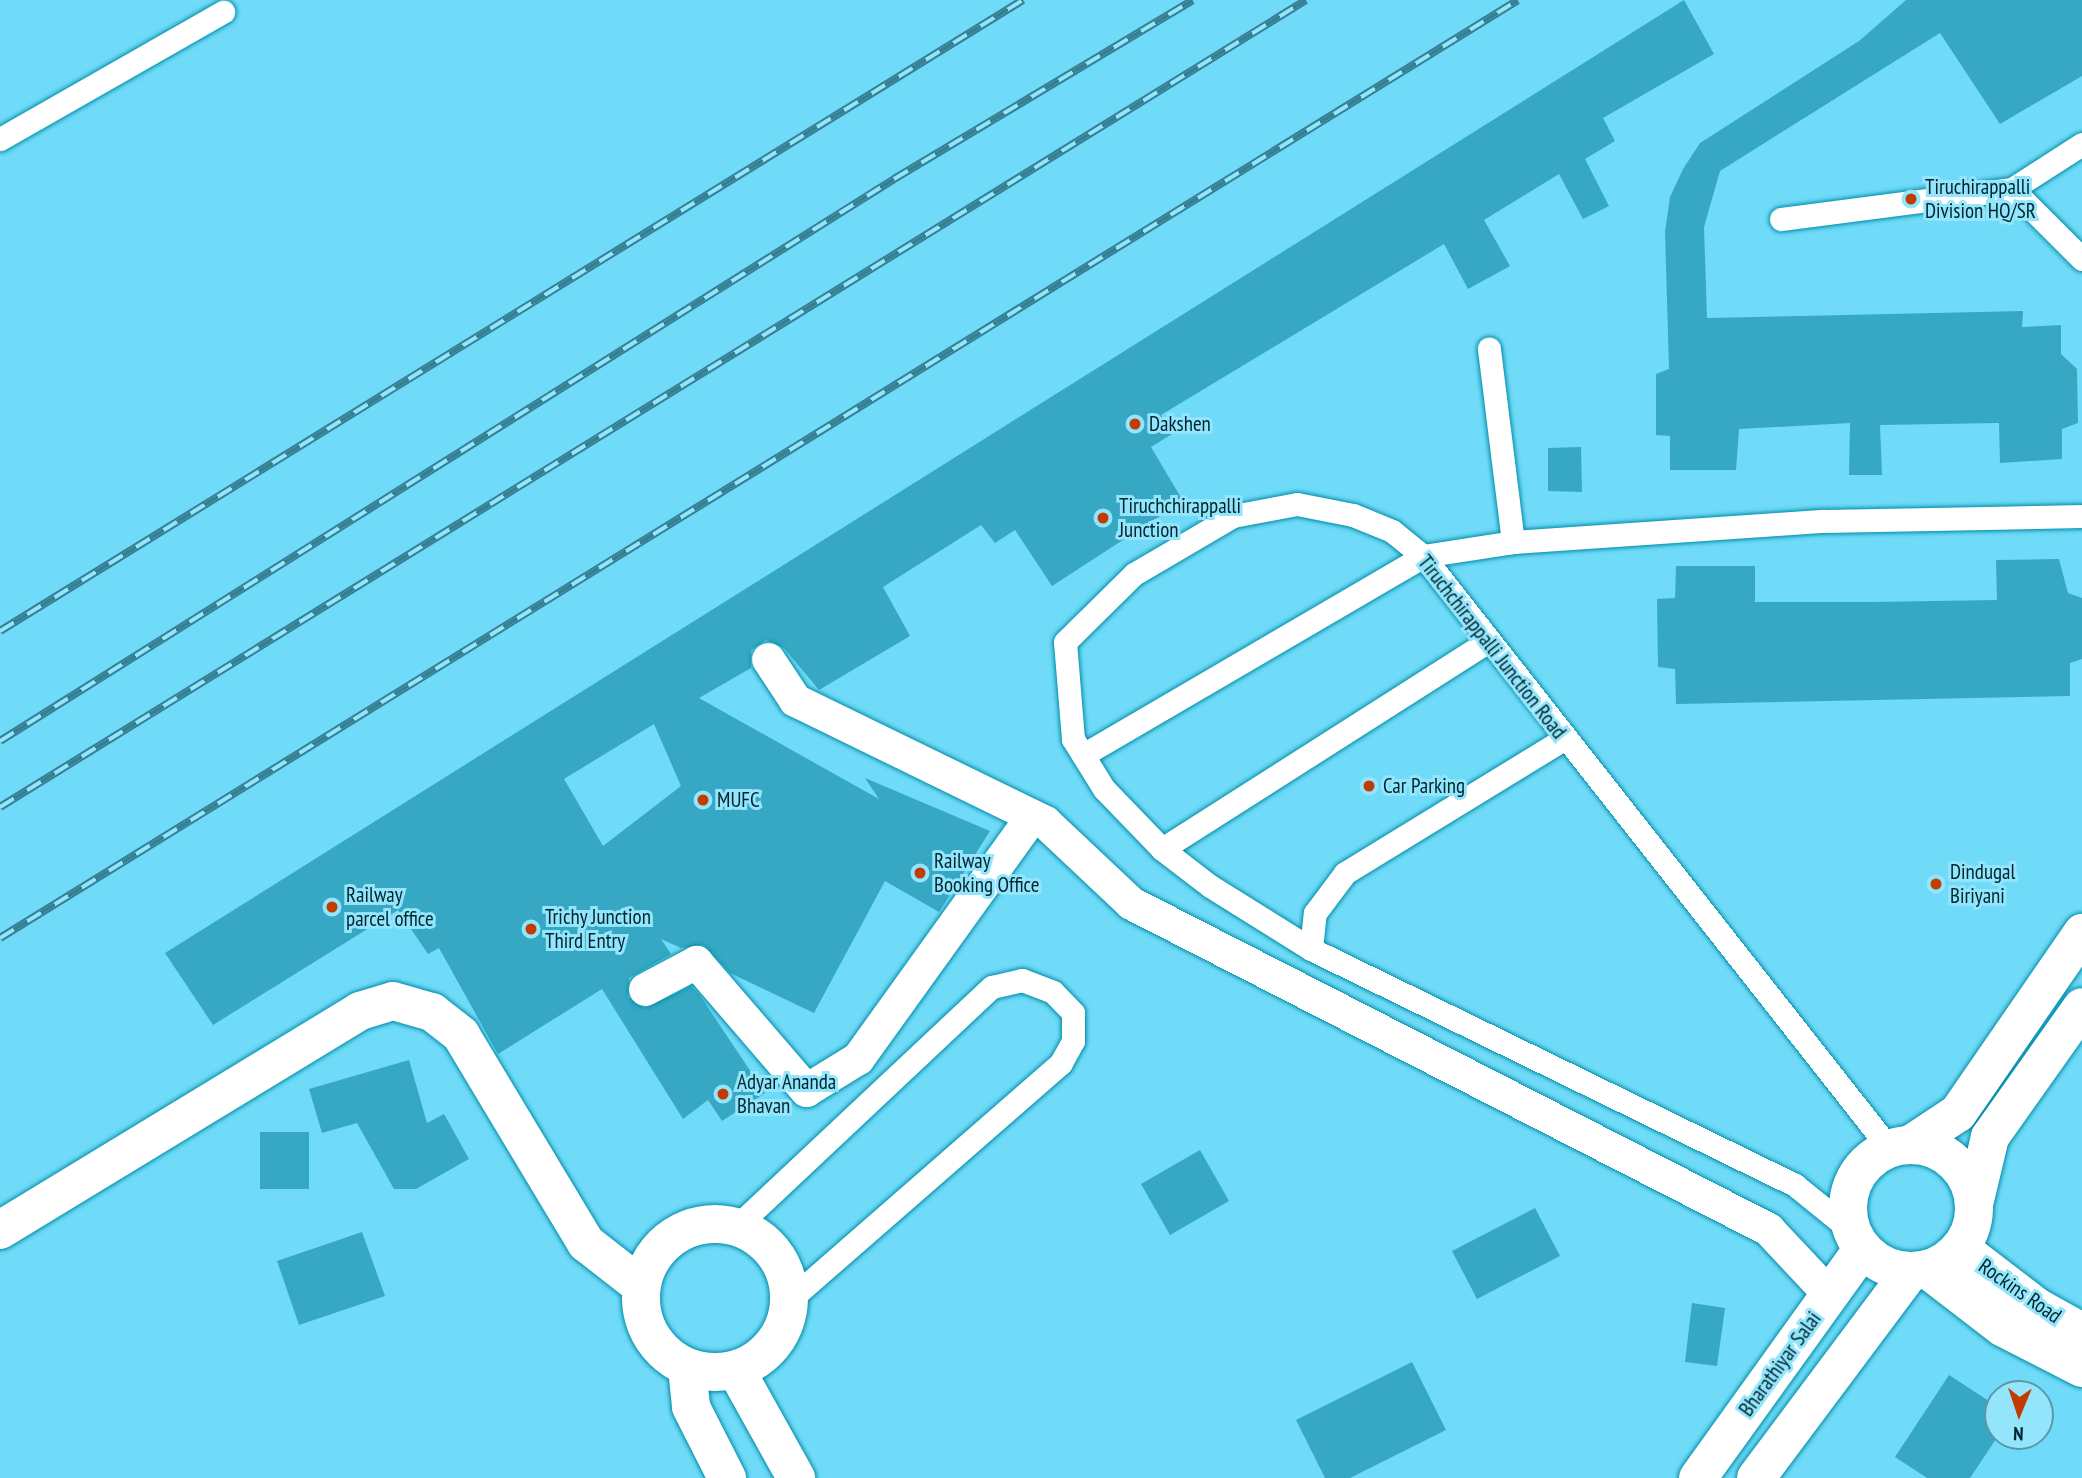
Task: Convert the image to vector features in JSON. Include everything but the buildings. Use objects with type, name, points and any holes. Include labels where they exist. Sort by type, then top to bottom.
[{"type":"main road","points":[[1919,1271],[1858,1241],[1849,1194],[1857,1174],[1958,1113],[2082,933]]},
{"type":"main road","points":[[0,1230],[360,1011],[393,1001],[432,1012],[461,1035],[586,1243],[641,1286]]},
{"type":"main road","points":[[1756,1478],[1919,1271],[1960,1248],[1970,1234],[1990,1137],[2082,1007]]},
{"type":"main road","points":[[1900,1146],[1929,1147],[1960,1167],[1975,1200]]},
{"type":"main road","points":[[736,1227],[775,1254],[790,1299],[774,1343],[736,1370],[687,1368],[649,1335],[641,1286],[666,1242],[688,1229],[736,1227]]},
{"type":"main road","name":"Bharathiyar Salai","points":[[1698,1478],[1830,1295],[1858,1241]]},
{"type":"main road","name":"Rockins Road","points":[[1960,1248],[2037,1307],[2082,1332]]},
{"type":"main road","name":"Rockins Road","points":[[1919,1271],[2002,1328],[2082,1368]]},
{"type":"main road","points":[[687,1368],[691,1407],[727,1478]]},
{"type":"main road","points":[[736,1370],[796,1478]]},
{"type":"street","points":[[768,659],[795,700],[1031,816],[1131,903],[1768,1229],[1830,1295]]},
{"type":"street","points":[[645,989],[696,962],[806,1090],[858,1058],[1031,816]]},
{"type":"lane","points":[[0,139],[223,12]]},
{"type":"lane","points":[[1782,219],[2012,189],[2082,144]]},
{"type":"lane","points":[[2012,189],[2082,259]]},
{"type":"lane","points":[[1489,348],[1513,541]]},
{"type":"lane","name":"Tiruchchirappalli Junction Road","points":[[1858,1241],[1795,1185],[1311,949],[1162,849],[1104,789],[1073,739],[1065,642],[1134,574],[1233,516],[1297,504],[1353,515],[1392,531],[1423,556],[1564,739],[1900,1146]]},
{"type":"lane","points":[[1083,755],[1423,556],[1513,541],[1824,521],[2082,516]]},
{"type":"lane","points":[[1162,849],[1489,641]]},
{"type":"lane","points":[[1311,949],[1315,913],[1326,890],[1345,873],[1564,739]]},
{"type":"lane","points":[[736,1227],[992,987],[1022,980],[1053,992],[1073,1013],[1073,1041],[1061,1063],[790,1299]]},
{"type":"railway","points":[[0,631],[1023,0]]},
{"type":"railway","points":[[0,741],[894,179],[1193,0]]},
{"type":"railway","points":[[0,807],[1306,0]]},
{"type":"railway","points":[[0,938],[1518,0]]},
{"type":"place","name":"Tiruchirappalli Division HQ/SR","points":[[1911,199]]},
{"type":"place","name":"Dakshen","points":[[1135,424]]},
{"type":"place","name":"Tiruchchirappalli Junction","points":[[1103,518]]},
{"type":"place","name":"Car Parking","points":[[1369,786]]},
{"type":"place","name":"MUFC","points":[[703,800]]},
{"type":"place","name":"Railway Booking Office","points":[[920,873]]},
{"type":"place","name":"Dindugal Biriyani","points":[[1936,884]]},
{"type":"place","name":"Railway parcel office","points":[[332,907]]},
{"type":"place","name":"Trichy Junction Third Entry","points":[[531,929]]},
{"type":"place","name":"Adyar Ananda Bhavan","points":[[723,1094]]}]
